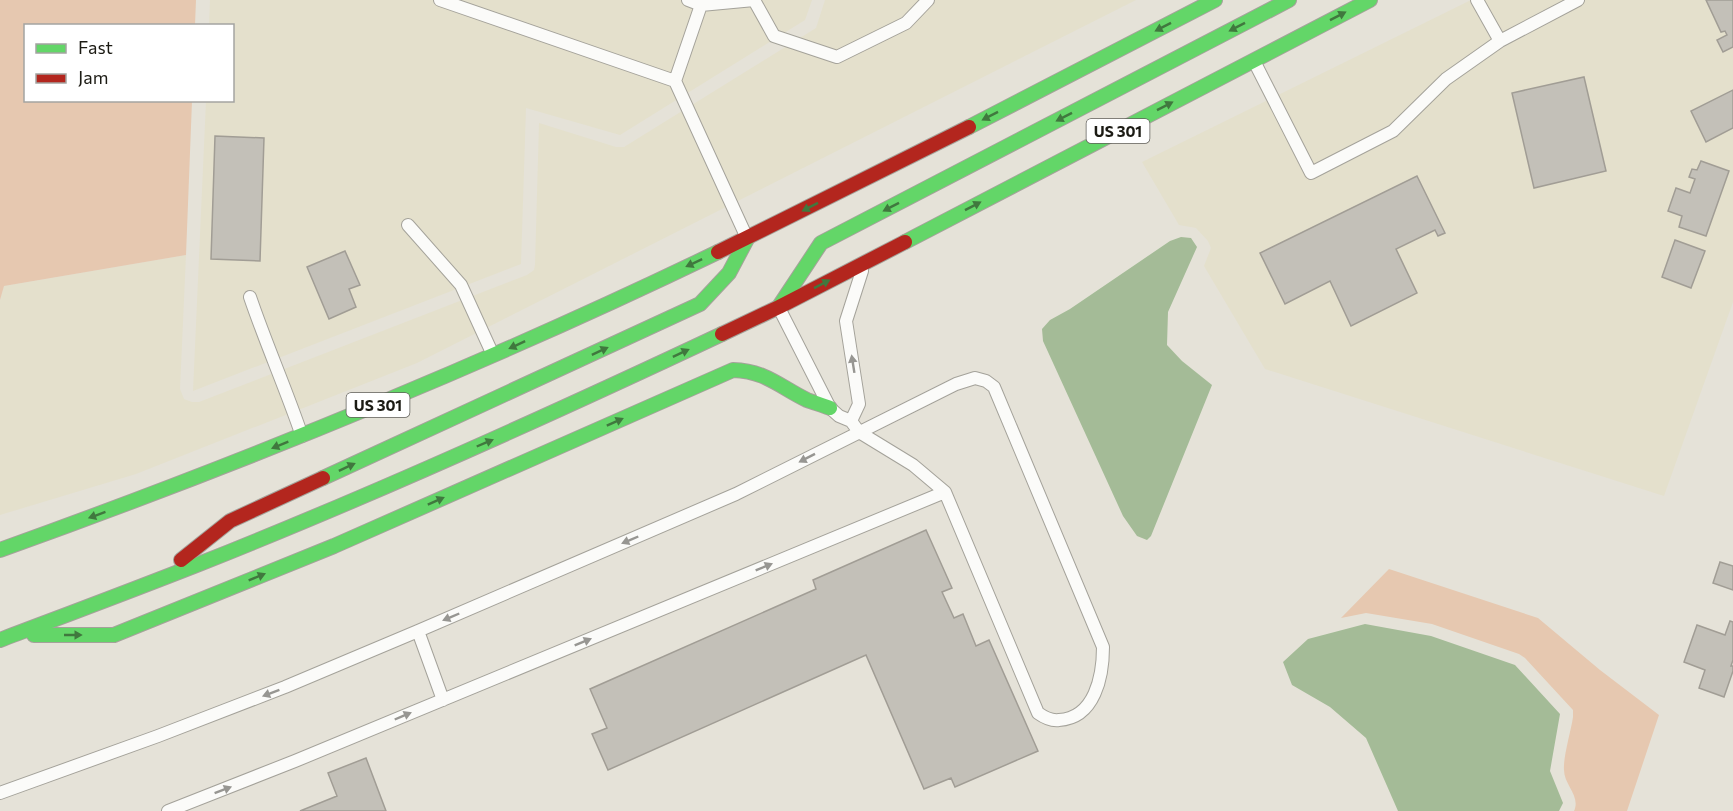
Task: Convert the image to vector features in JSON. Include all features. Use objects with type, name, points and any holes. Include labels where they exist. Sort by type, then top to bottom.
[{"type":"main road","name":"US 301","points":[[0,550],[228,467],[494,356],[747,238],[1215,0]]},
{"type":"main road","points":[[778,307],[821,243],[1289,0]]},
{"type":"main road","name":"US 301","points":[[0,640],[153,582],[347,503],[496,438],[778,307],[1370,0]]},
{"type":"main road","points":[[153,582],[230,521],[700,304],[729,273],[747,238]]},
{"type":"main road","points":[[15,634],[114,635],[334,546],[733,370],[748,369],[769,376],[807,399],[830,408]]},
{"type":"lane","points":[[440,0],[675,81]]},
{"type":"lane","points":[[688,0],[701,5],[754,0],[774,36],[837,57],[906,23],[928,0]]},
{"type":"lane","points":[[1477,0],[1500,41]]},
{"type":"lane","points":[[1253,60],[1311,173],[1393,131],[1446,80],[1500,41],[1574,1]]},
{"type":"lane","points":[[701,5],[675,81],[747,238]]},
{"type":"lane","points":[[408,225],[461,285],[494,356]]},
{"type":"lane","points":[[851,421],[859,404],[846,321],[866,262]]},
{"type":"lane","points":[[250,297],[302,436]]},
{"type":"lane","points":[[0,793],[158,736],[418,632],[736,494],[859,432],[937,393],[975,378],[986,381],[994,387],[1103,647],[1103,669],[1098,685],[1091,700],[1080,713],[1068,720],[1053,721],[1038,713],[945,492],[913,465],[859,432],[851,421],[839,416],[830,408],[778,307]]},
{"type":"lane","points":[[168,811],[295,761],[945,492]]},
{"type":"lane","points":[[418,632],[443,700]]},
{"type":"shaded area","points":[[0,0],[196,0],[195,24],[24,24],[24,102],[192,102],[186,255],[4,286],[0,300]]},
{"type":"shaded area","points":[[210,0],[812,0],[805,20],[620,135],[526,108],[521,264],[193,391],[206,102],[234,102],[234,24],[209,24]]},
{"type":"shaded area","points":[[825,0],[1136,0],[417,363],[136,474],[0,515],[0,300],[4,286],[186,255],[180,389],[184,399],[199,402],[527,275],[534,270],[535,265],[539,123],[616,147],[624,147],[816,28]]},
{"type":"shaded area","points":[[1471,0],[1733,0],[1733,302],[1664,496],[1265,369],[1204,266],[1211,248],[1208,241],[1196,228],[1179,225],[1142,162]]},
{"type":"shaded area","points":[[1181,237],[1191,238],[1197,247],[1168,312],[1167,345],[1182,361],[1212,385],[1151,536],[1147,540],[1137,536],[1123,516],[1043,341],[1042,329],[1050,320],[1070,309],[1170,241]]},
{"type":"shaded area","points":[[1389,569],[1538,618],[1659,715],[1627,811],[1574,811],[1576,806],[1574,795],[1564,770],[1573,710],[1525,658],[1432,624],[1366,613],[1341,618]]},
{"type":"shaded area","points":[[1365,624],[1431,636],[1515,665],[1560,714],[1550,771],[1563,803],[1559,811],[1398,811],[1366,738],[1330,707],[1292,685],[1283,662],[1308,639]]},
{"type":"building","points":[[1706,0],[1733,0],[1733,47],[1723,52],[1717,40],[1727,35],[1725,31],[1721,32]]},
{"type":"building","points":[[1584,77],[1606,171],[1534,188],[1512,93]]},
{"type":"building","points":[[1733,90],[1733,128],[1706,142],[1691,111]]},
{"type":"building","points":[[215,136],[264,138],[260,261],[211,259]]},
{"type":"building","points":[[1701,161],[1729,171],[1706,236],[1679,227],[1682,216],[1668,211],[1676,188],[1690,193],[1695,179],[1689,177],[1692,169],[1697,170]]},
{"type":"building","points":[[1417,176],[1445,233],[1438,236],[1435,230],[1396,249],[1417,293],[1351,326],[1330,281],[1285,304],[1260,253]]},
{"type":"building","points":[[1675,240],[1705,251],[1691,288],[1662,277]]},
{"type":"building","points":[[345,251],[360,285],[349,289],[356,307],[329,319],[307,267]]},
{"type":"building","points":[[926,530],[952,588],[942,592],[954,618],[963,614],[976,646],[989,640],[1038,751],[955,787],[951,778],[924,789],[866,655],[608,770],[592,734],[607,728],[590,689],[816,589],[813,580]]},
{"type":"building","points":[[1720,562],[1733,566],[1733,590],[1713,583]]},
{"type":"building","points":[[1730,621],[1733,622],[1731,666],[1733,666],[1733,671],[1724,697],[1699,688],[1705,670],[1684,662],[1697,625],[1725,635]]},
{"type":"building","points":[[366,758],[386,811],[300,811],[337,796],[328,773]]},
{"type":"traffic: fast","points":[[969,127],[1215,0]]},
{"type":"traffic: fast","points":[[780,305],[821,243],[1289,0]]},
{"type":"traffic: fast","points":[[905,242],[1370,0]]},
{"type":"traffic: fast","points":[[323,478],[700,304],[729,273],[747,239]]},
{"type":"traffic: fast","points":[[0,550],[273,447],[453,373],[718,252]]},
{"type":"traffic: fast","points":[[0,640],[199,564],[331,510],[528,424],[722,334]]},
{"type":"traffic: fast","points":[[34,635],[114,635],[334,546],[733,370],[755,373],[807,400],[830,408]]},
{"type":"traffic: jam","points":[[718,252],[969,127]]},
{"type":"traffic: jam","points":[[722,334],[905,242]]},
{"type":"traffic: jam","points":[[181,560],[230,521],[323,478]]}]
